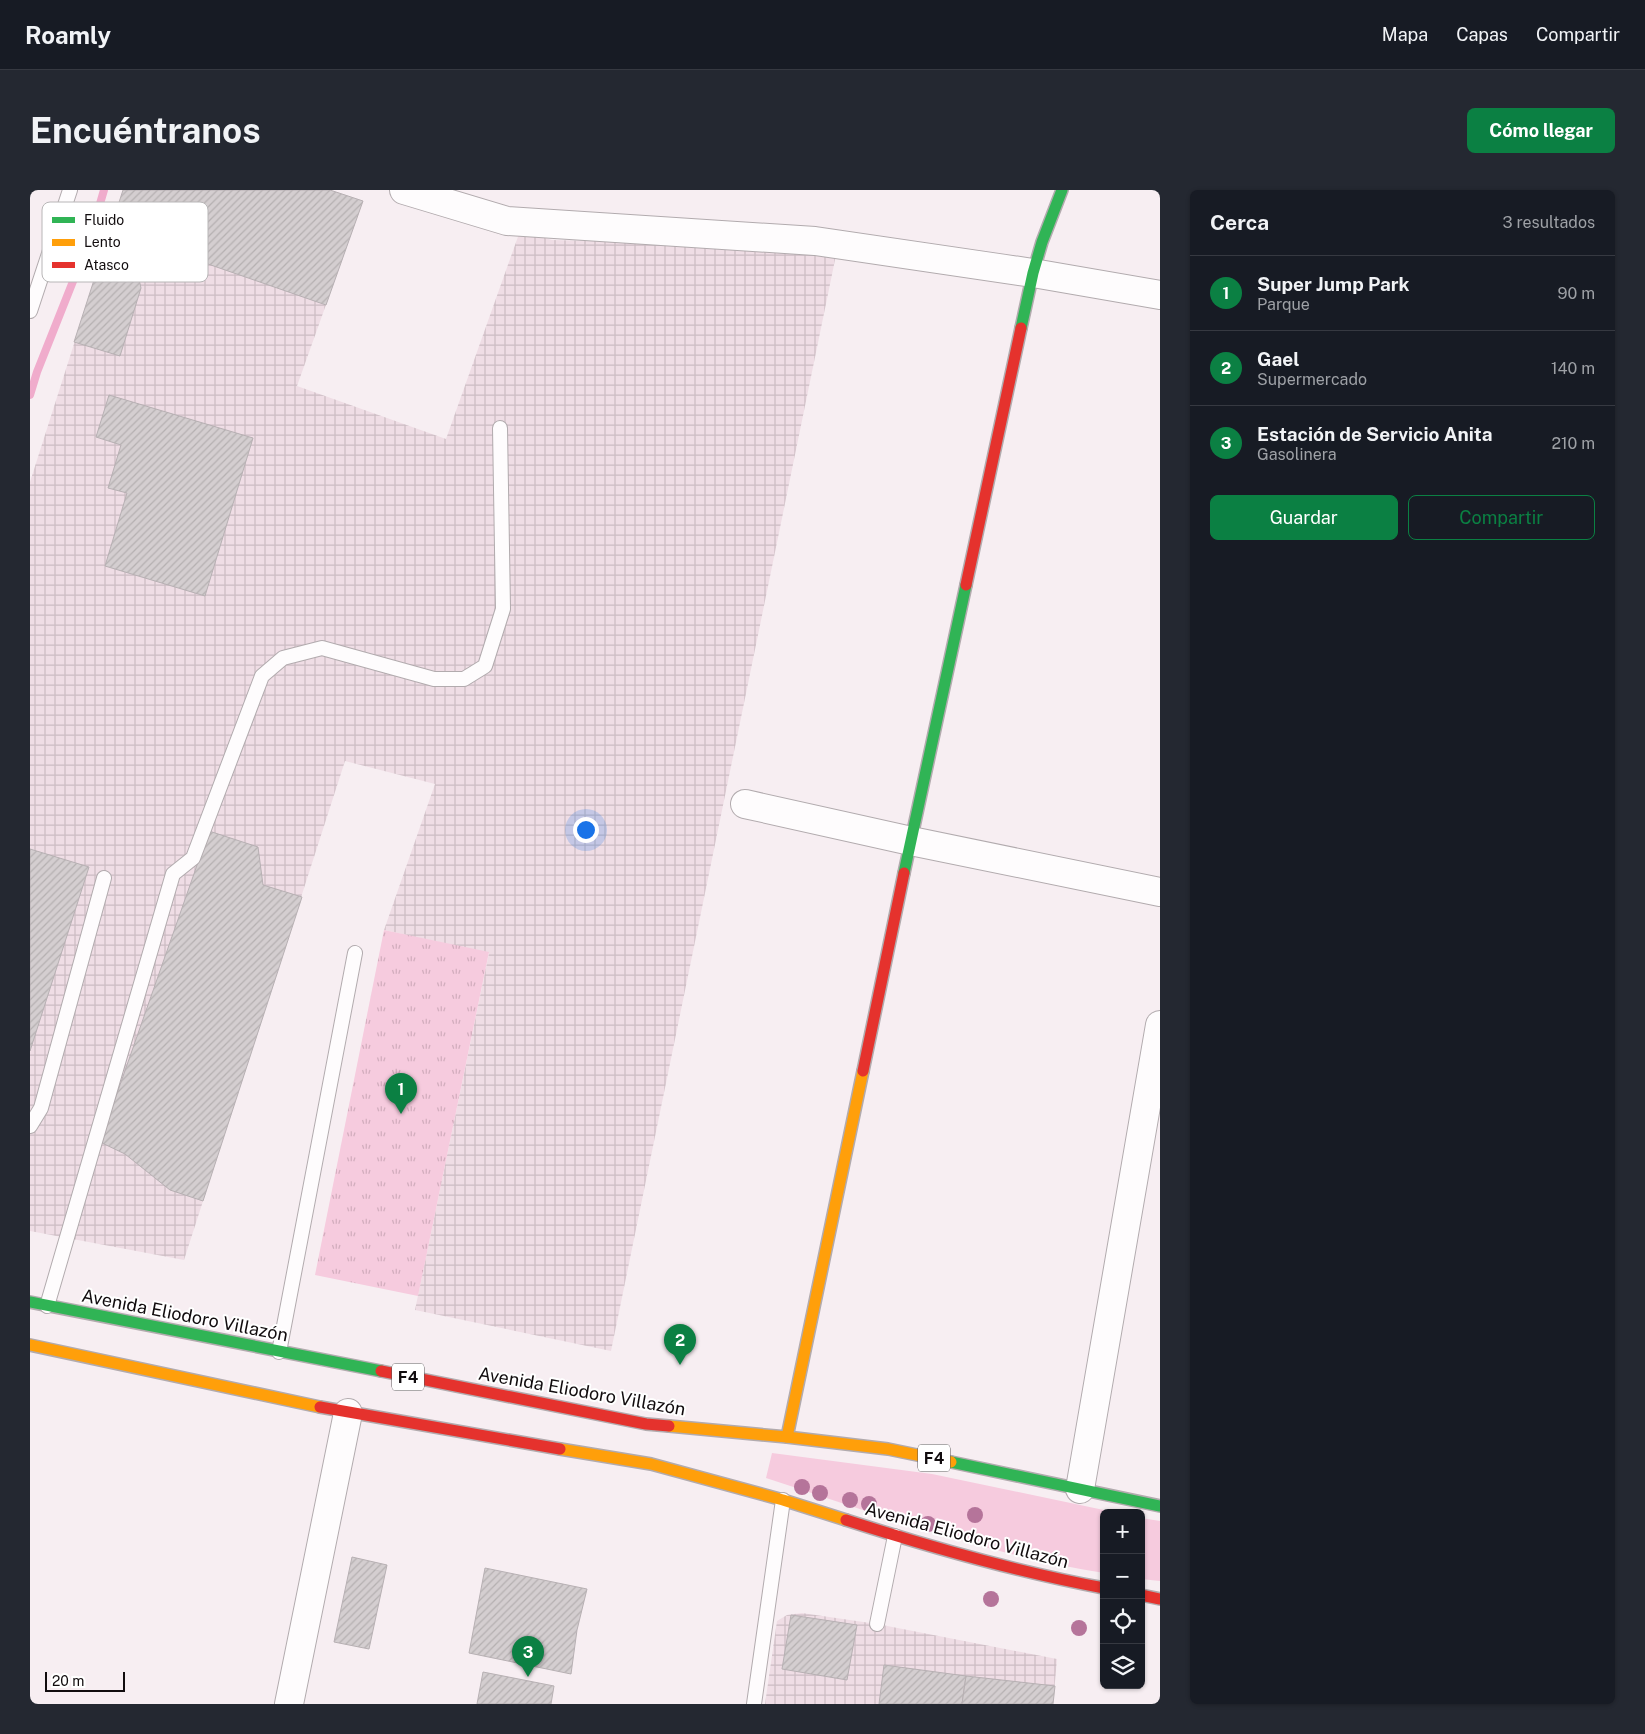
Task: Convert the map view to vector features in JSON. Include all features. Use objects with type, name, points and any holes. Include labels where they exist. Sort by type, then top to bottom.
[{"type":"main road","points":[[787,1437],[911,841],[1033,273],[1062,190]]},
{"type":"main road","name":"Avenida Eliodoro Villazón","points":[[30,1302],[646,1424],[787,1437],[888,1449],[1160,1506]]},
{"type":"main road","name":"Avenida Eliodoro Villazón","points":[[30,1345],[348,1413],[651,1464],[783,1500],[895,1536],[1056,1579],[1100,1587]]},
{"type":"main road","points":[[1145,1596],[1160,1599]]},
{"type":"street","points":[[404,190],[507,221],[815,241],[1033,273],[1160,295]]},
{"type":"street","points":[[745,804],[911,841],[1160,892]]},
{"type":"street","points":[[1080,1489],[1160,1025]]},
{"type":"street","points":[[289,1704],[348,1413]]},
{"type":"lane","points":[[66,202],[70,190]]},
{"type":"lane","points":[[30,311],[42,275]]},
{"type":"lane","points":[[47,1306],[172,874],[193,858],[262,676],[283,658],[322,648],[434,679],[464,679],[485,666],[502,609],[500,428]]},
{"type":"lane","points":[[30,1126],[41,1108],[104,878]]},
{"type":"lane","points":[[279,1352],[355,953]]},
{"type":"lane","points":[[754,1704],[783,1500]]},
{"type":"lane","points":[[877,1624],[895,1536]]},
{"type":"shaded area","points":[[123,190],[330,190],[363,201],[297,386],[446,439],[520,231],[552,240],[647,242],[836,255],[611,1351],[415,1310],[489,953],[384,930],[435,784],[345,761],[184,1260],[30,1231],[30,482],[94,282],[208,282],[208,202],[119,202]]},
{"type":"shaded area","points":[[802,1613],[877,1624],[1057,1659],[1053,1704],[765,1704],[777,1621],[787,1615]]},
{"type":"green space","points":[[384,930],[489,952],[418,1296],[315,1275]]},
{"type":"green space","points":[[772,1453],[932,1474],[1100,1509],[1100,1572],[1018,1556],[975,1545],[766,1478]]},
{"type":"green space","points":[[1145,1519],[1160,1521],[1160,1581],[1145,1579]]},
{"type":"building","points":[[123,190],[330,190],[363,201],[326,305],[208,264],[208,202],[119,202]]},
{"type":"building","points":[[93,282],[140,282],[141,288],[120,356],[74,342]]},
{"type":"building","points":[[109,395],[253,438],[205,596],[105,566],[127,493],[108,488],[121,445],[96,437]]},
{"type":"building","points":[[209,831],[258,847],[263,885],[302,897],[203,1201],[170,1190],[125,1154],[100,1142]]},
{"type":"building","points":[[30,849],[89,867],[30,1051]]},
{"type":"building","points":[[352,1557],[387,1565],[369,1649],[334,1642]]},
{"type":"building","points":[[485,1568],[587,1589],[577,1630],[571,1674],[469,1653]]},
{"type":"building","points":[[791,1615],[857,1625],[847,1680],[782,1669]]},
{"type":"building","points":[[884,1665],[966,1676],[962,1704],[879,1704]]},
{"type":"building","points":[[483,1672],[554,1686],[551,1704],[477,1704]]},
{"type":"building","points":[[966,1676],[1055,1686],[1053,1704],[962,1704]]},
{"type":"waterway","points":[[100,202],[104,190]]},
{"type":"waterway","points":[[30,395],[37,372],[73,282]]},
{"type":"traffic: fast","points":[[1021,328],[1042,242],[1062,190]]},
{"type":"traffic: fast","points":[[904,873],[966,585]]},
{"type":"traffic: fast","points":[[30,1302],[381,1371]]},
{"type":"traffic: fast","points":[[951,1462],[1160,1506]]},
{"type":"traffic: slow","points":[[787,1437],[863,1071]]},
{"type":"traffic: slow","points":[[30,1345],[320,1407]]},
{"type":"traffic: slow","points":[[669,1426],[888,1449],[951,1462]]},
{"type":"traffic: slow","points":[[560,1449],[651,1464],[783,1500],[846,1520]]},
{"type":"traffic: jam","points":[[966,585],[1021,328]]},
{"type":"traffic: jam","points":[[863,1071],[904,873]]},
{"type":"traffic: jam","points":[[381,1371],[646,1424],[669,1426]]},
{"type":"traffic: jam","points":[[320,1407],[560,1449]]},
{"type":"traffic: jam","points":[[846,1520],[974,1558],[1100,1587]]},
{"type":"traffic: jam","points":[[1145,1596],[1160,1599]]},
{"type":"place","name":"Super Jump Park","points":[[401,1114]]},
{"type":"place","name":"Gael","points":[[680,1365]]},
{"type":"place","name":"Estación de Servicio Anita","points":[[528,1677]]}]
